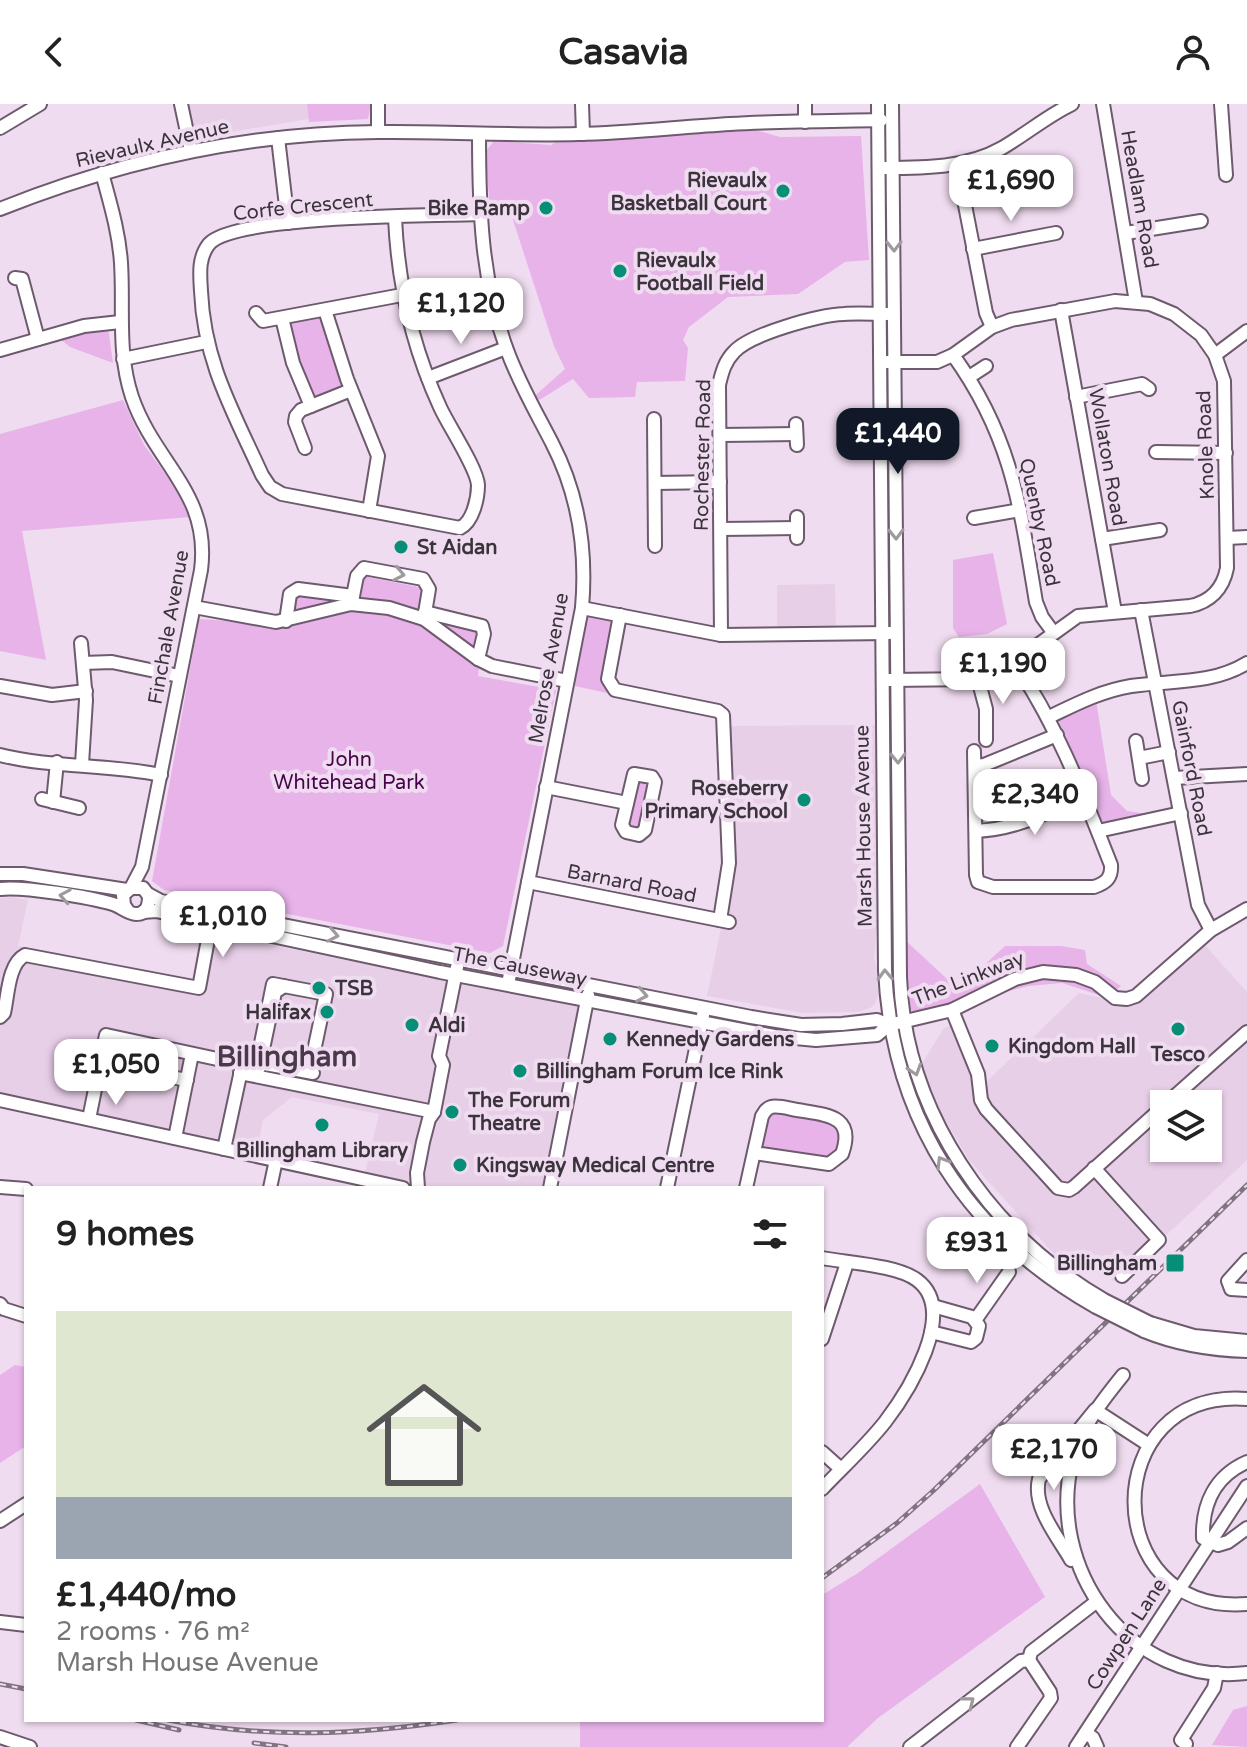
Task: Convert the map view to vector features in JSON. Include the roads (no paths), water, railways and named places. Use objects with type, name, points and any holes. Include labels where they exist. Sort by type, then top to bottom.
[{"type":"street","points":[[0,128],[40,104]]},
{"type":"street","points":[[181,104],[191,151]]},
{"type":"street","points":[[378,104],[378,132]]},
{"type":"street","points":[[582,104],[583,134]]},
{"type":"street","points":[[805,104],[805,122]]},
{"type":"street","name":"Marsh House Avenue","points":[[878,104],[885,970],[889,1025],[901,1073],[916,1114],[942,1163],[1000,1236],[1039,1272],[1147,1327],[1165,1340],[1191,1346],[1247,1351]]},
{"type":"street","name":"Marsh House Avenue","points":[[892,104],[900,967],[904,1022],[914,1066],[954,1154],[1005,1221],[1047,1262],[1100,1304]]},
{"type":"street","points":[[877,168],[957,164],[999,150],[1072,104]]},
{"type":"street","name":"Headlam Road","points":[[1103,104],[1136,302]]},
{"type":"street","points":[[1221,104],[1226,175]]},
{"type":"street","name":"Rievaulx Avenue","points":[[0,209],[102,173],[191,151],[278,138],[378,132],[583,134],[892,120]]},
{"type":"street","name":"Melrose Avenue","points":[[479,134],[480,214],[486,272],[506,348],[570,484],[583,548],[582,608],[508,984]]},
{"type":"street","points":[[278,138],[288,223]]},
{"type":"street","points":[[957,164],[986,313],[992,327]]},
{"type":"street","name":"Finchale Avenue","points":[[102,173],[120,246],[120,322],[123,359],[132,396],[147,434],[188,493],[199,518],[203,555],[142,867],[129,889]]},
{"type":"street","name":"Corfe Crescent","points":[[428,378],[478,483],[471,517],[465,526],[456,527],[282,494],[270,487],[262,475],[214,370],[206,342],[199,270],[208,246],[228,233],[288,223],[480,214]]},
{"type":"street","points":[[395,218],[402,295],[417,353],[428,378],[506,348]]},
{"type":"street","points":[[1126,233],[1203,220]]},
{"type":"street","points":[[973,249],[1056,233]]},
{"type":"street","points":[[15,278],[22,279],[38,339]]},
{"type":"street","points":[[256,313],[263,321],[402,295]]},
{"type":"street","name":"Knole Road","points":[[879,362],[931,363],[953,355],[992,327],[1011,320],[1115,301],[1136,302],[1161,308],[1201,335],[1215,355],[1224,381],[1226,399],[1226,575],[1213,596],[1190,606],[1078,616],[1003,670],[978,679],[882,680]]},
{"type":"street","points":[[325,310],[351,390],[378,456],[369,511]]},
{"type":"street","name":"Wollaton Road","points":[[1061,310],[1115,612]]},
{"type":"street","name":"Rochester Road","points":[[721,635],[721,373],[726,362],[744,343],[826,316],[894,313]]},
{"type":"street","points":[[282,318],[306,408]]},
{"type":"street","points":[[0,350],[84,326],[120,322]]},
{"type":"street","points":[[1215,355],[1247,331]]},
{"type":"street","points":[[123,359],[206,342]]},
{"type":"street","name":"Quenby Road","points":[[953,355],[969,377],[1001,441],[1020,510],[1036,602],[1053,632]]},
{"type":"street","points":[[969,377],[986,366]]},
{"type":"street","points":[[1076,397],[1146,382]]},
{"type":"street","points":[[305,448],[295,422],[296,416],[306,408],[351,390]]},
{"type":"street","points":[[655,419],[655,546]]},
{"type":"street","points":[[720,435],[796,434]]},
{"type":"street","points":[[1156,452],[1226,453]]},
{"type":"street","points":[[655,483],[720,482]]},
{"type":"street","points":[[974,518],[1020,510]]},
{"type":"street","points":[[721,529],[797,528]]},
{"type":"street","points":[[1102,539],[1161,530]]},
{"type":"street","points":[[1227,538],[1247,537]]},
{"type":"street","points":[[352,600],[357,576],[364,568],[423,579],[429,589],[424,616]]},
{"type":"street","points":[[286,621],[293,590],[352,600],[482,626],[484,634],[478,659]]},
{"type":"street","points":[[194,607],[266,621],[286,621],[352,600]]},
{"type":"street","points":[[582,608],[721,635],[897,633]]},
{"type":"street","name":"Gainford Road","points":[[1141,610],[1198,905],[1211,930]]},
{"type":"street","name":"Barnard Road","points":[[528,882],[724,921],[729,863],[723,715],[718,711],[615,690],[610,686],[608,679],[620,615]]},
{"type":"street","points":[[424,616],[478,659],[492,666],[567,681]]},
{"type":"street","points":[[81,643],[86,691],[82,764]]},
{"type":"street","points":[[83,663],[112,662],[179,676]]},
{"type":"street","points":[[974,751],[976,879],[981,885],[1094,887],[1110,877],[1111,865],[1049,717],[1014,662]]},
{"type":"street","points":[[1049,717],[1095,695],[1156,684],[1208,680],[1247,663]]},
{"type":"street","points":[[978,679],[986,709],[987,740]]},
{"type":"street","points":[[0,686],[52,695],[86,691]]},
{"type":"street","points":[[975,766],[1057,735]]},
{"type":"street","points":[[1136,741],[1142,779]]},
{"type":"street","points":[[1139,758],[1169,752]]},
{"type":"street","points":[[0,755],[161,775]]},
{"type":"street","points":[[57,762],[47,801],[79,808]]},
{"type":"street","points":[[634,774],[655,779],[643,834],[623,829],[627,803],[634,774]]},
{"type":"street","points":[[1174,778],[1247,774]]},
{"type":"street","points":[[546,787],[627,803]]},
{"type":"street","points":[[976,831],[1019,825],[1083,796]]},
{"type":"street","points":[[1098,831],[1181,813]]},
{"type":"street","name":"Finchale Avenue","points":[[142,867],[147,892]]},
{"type":"street","name":"The Causeway","points":[[0,874],[23,874],[129,889],[138,887],[161,901],[801,1025],[877,1020],[889,1025]]},
{"type":"street","name":"The Causeway","points":[[0,889],[19,888],[98,902],[128,911],[156,911],[455,974],[774,1036],[816,1040],[877,1035],[889,1025],[904,1022]]},
{"type":"street","points":[[128,911],[123,901],[129,889]]},
{"type":"street","points":[[143,912],[149,906],[147,892]]},
{"type":"street","points":[[1211,930],[1247,909]]},
{"type":"street","points":[[0,1017],[4,1013],[14,966],[25,955],[199,988],[211,923]]},
{"type":"street","name":"The Linkway","points":[[904,1022],[952,1010],[1015,979],[1043,972],[1076,975],[1095,982],[1115,998],[1127,999],[1136,996],[1211,930]]},
{"type":"street","points":[[418,1186],[417,1173],[443,1065],[439,1056],[459,958]]},
{"type":"street","points":[[550,1186],[591,985]]},
{"type":"street","points":[[260,1065],[275,992],[284,987],[323,994],[304,1079]]},
{"type":"street","points":[[667,1186],[705,1008]]},
{"type":"street","points":[[952,1010],[977,1071],[981,1100],[986,1109],[1054,1185],[1069,1190],[1150,1118]]},
{"type":"street","points":[[1182,1090],[1247,1032]]},
{"type":"street","points":[[89,1119],[106,1035],[241,1068],[304,1079]]},
{"type":"street","points":[[144,1059],[147,1045]]},
{"type":"street","points":[[175,1138],[192,1054]]},
{"type":"street","points":[[101,1064],[187,1080]]},
{"type":"street","points":[[241,1068],[260,1065],[431,1118]]},
{"type":"street","points":[[224,1149],[241,1068]]},
{"type":"street","points":[[0,1100],[394,1186]]},
{"type":"street","points":[[746,1186],[762,1116],[771,1107],[831,1116],[845,1129],[846,1144],[842,1154],[829,1164],[754,1153]]},
{"type":"street","points":[[270,1186],[276,1160]]},
{"type":"street","points":[[1094,1168],[1159,1240],[1122,1276]]},
{"type":"street","points":[[0,1187],[24,1189]]},
{"type":"street","points":[[974,1206],[984,1197]]},
{"type":"street","points":[[824,1258],[909,1275],[925,1289],[933,1306],[931,1332],[902,1397],[885,1423],[824,1487]]},
{"type":"street","points":[[1247,1260],[1228,1281],[1231,1289],[1247,1290]]},
{"type":"street","points":[[824,1333],[847,1263]]},
{"type":"street","points":[[976,1319],[1010,1272]]},
{"type":"street","points":[[931,1332],[971,1342],[976,1338],[979,1326],[976,1319],[933,1306]]},
{"type":"street","points":[[1,1309],[24,1315]]},
{"type":"street","name":"Marsh House Avenue","points":[[1147,1327],[1247,1341]]},
{"type":"street","points":[[1123,1375],[1039,1479],[1036,1488],[1039,1504],[1096,1602],[1112,1622],[1142,1647],[1170,1662],[1217,1673],[1247,1673]]},
{"type":"street","points":[[1247,1399],[1225,1399],[1193,1407],[1169,1424],[1149,1445],[1135,1480],[1133,1497],[1136,1527],[1155,1567],[1191,1594],[1215,1602],[1247,1604]]},
{"type":"street","points":[[1095,1410],[1149,1445]]},
{"type":"street","points":[[1082,1579],[1070,1537],[1067,1494],[1073,1457],[1095,1410]]},
{"type":"street","points":[[824,1454],[841,1469]]},
{"type":"street","points":[[1247,1462],[1221,1479],[1210,1494],[1202,1522],[1203,1538],[1218,1545],[1228,1542],[1247,1528]]},
{"type":"street","name":"Cowpen Lane","points":[[1076,1747],[1247,1486]]},
{"type":"street","points":[[0,1521],[24,1505]]},
{"type":"street","points":[[1017,1747],[1051,1698],[1029,1660],[1031,1652],[1096,1602]]},
{"type":"street","points":[[0,1622],[24,1625]]},
{"type":"street","points":[[910,1747],[1021,1661],[1029,1660]]},
{"type":"street","points":[[1186,1744],[1181,1740],[1214,1688],[1217,1673]]},
{"type":"street","points":[[1086,1733],[1093,1738],[1097,1747]]},
{"type":"street","points":[[0,1737],[30,1747]]},
{"type":"railway","points":[[824,1577],[897,1523],[933,1491],[1247,1185]]},
{"type":"railway","points":[[0,1684],[24,1689]]},
{"type":"railway","points":[[145,1722],[179,1730]]},
{"type":"railway","points":[[180,1722],[241,1730],[313,1733],[441,1722]]},
{"type":"railway","points":[[254,1743],[286,1747]]},
{"type":"place","name":"Rievaulx Basketball Court","points":[[783,191]]},
{"type":"place","name":"Bike Ramp","points":[[546,208]]},
{"type":"place","name":"Rievaulx Football Field","points":[[620,271]]},
{"type":"place","name":"St Aidan","points":[[401,547]]},
{"type":"place","name":"Roseberry Primary School","points":[[804,800]]},
{"type":"place","name":"TSB","points":[[319,988]]},
{"type":"place","name":"Halifax","points":[[327,1012]]},
{"type":"place","name":"Aldi","points":[[412,1025]]},
{"type":"place","name":"Tesco","points":[[1178,1029]]},
{"type":"place","name":"Kennedy Gardens","points":[[610,1039]]},
{"type":"place","name":"Kingdom Hall","points":[[992,1046]]},
{"type":"place","name":"Billingham Forum Ice Rink","points":[[520,1071]]},
{"type":"place","name":"The Forum Theatre","points":[[452,1112]]},
{"type":"place","name":"Billingham Library","points":[[322,1125]]},
{"type":"place","name":"Kingsway Medical Centre","points":[[460,1165]]},
{"type":"place","name":"Billingham","points":[[1175,1263]]},
{"type":"district","name":"Billingham","points":[[287,1056]]},
{"type":"park label","name":"John Whitehead Park","points":[[349,770]]}]
